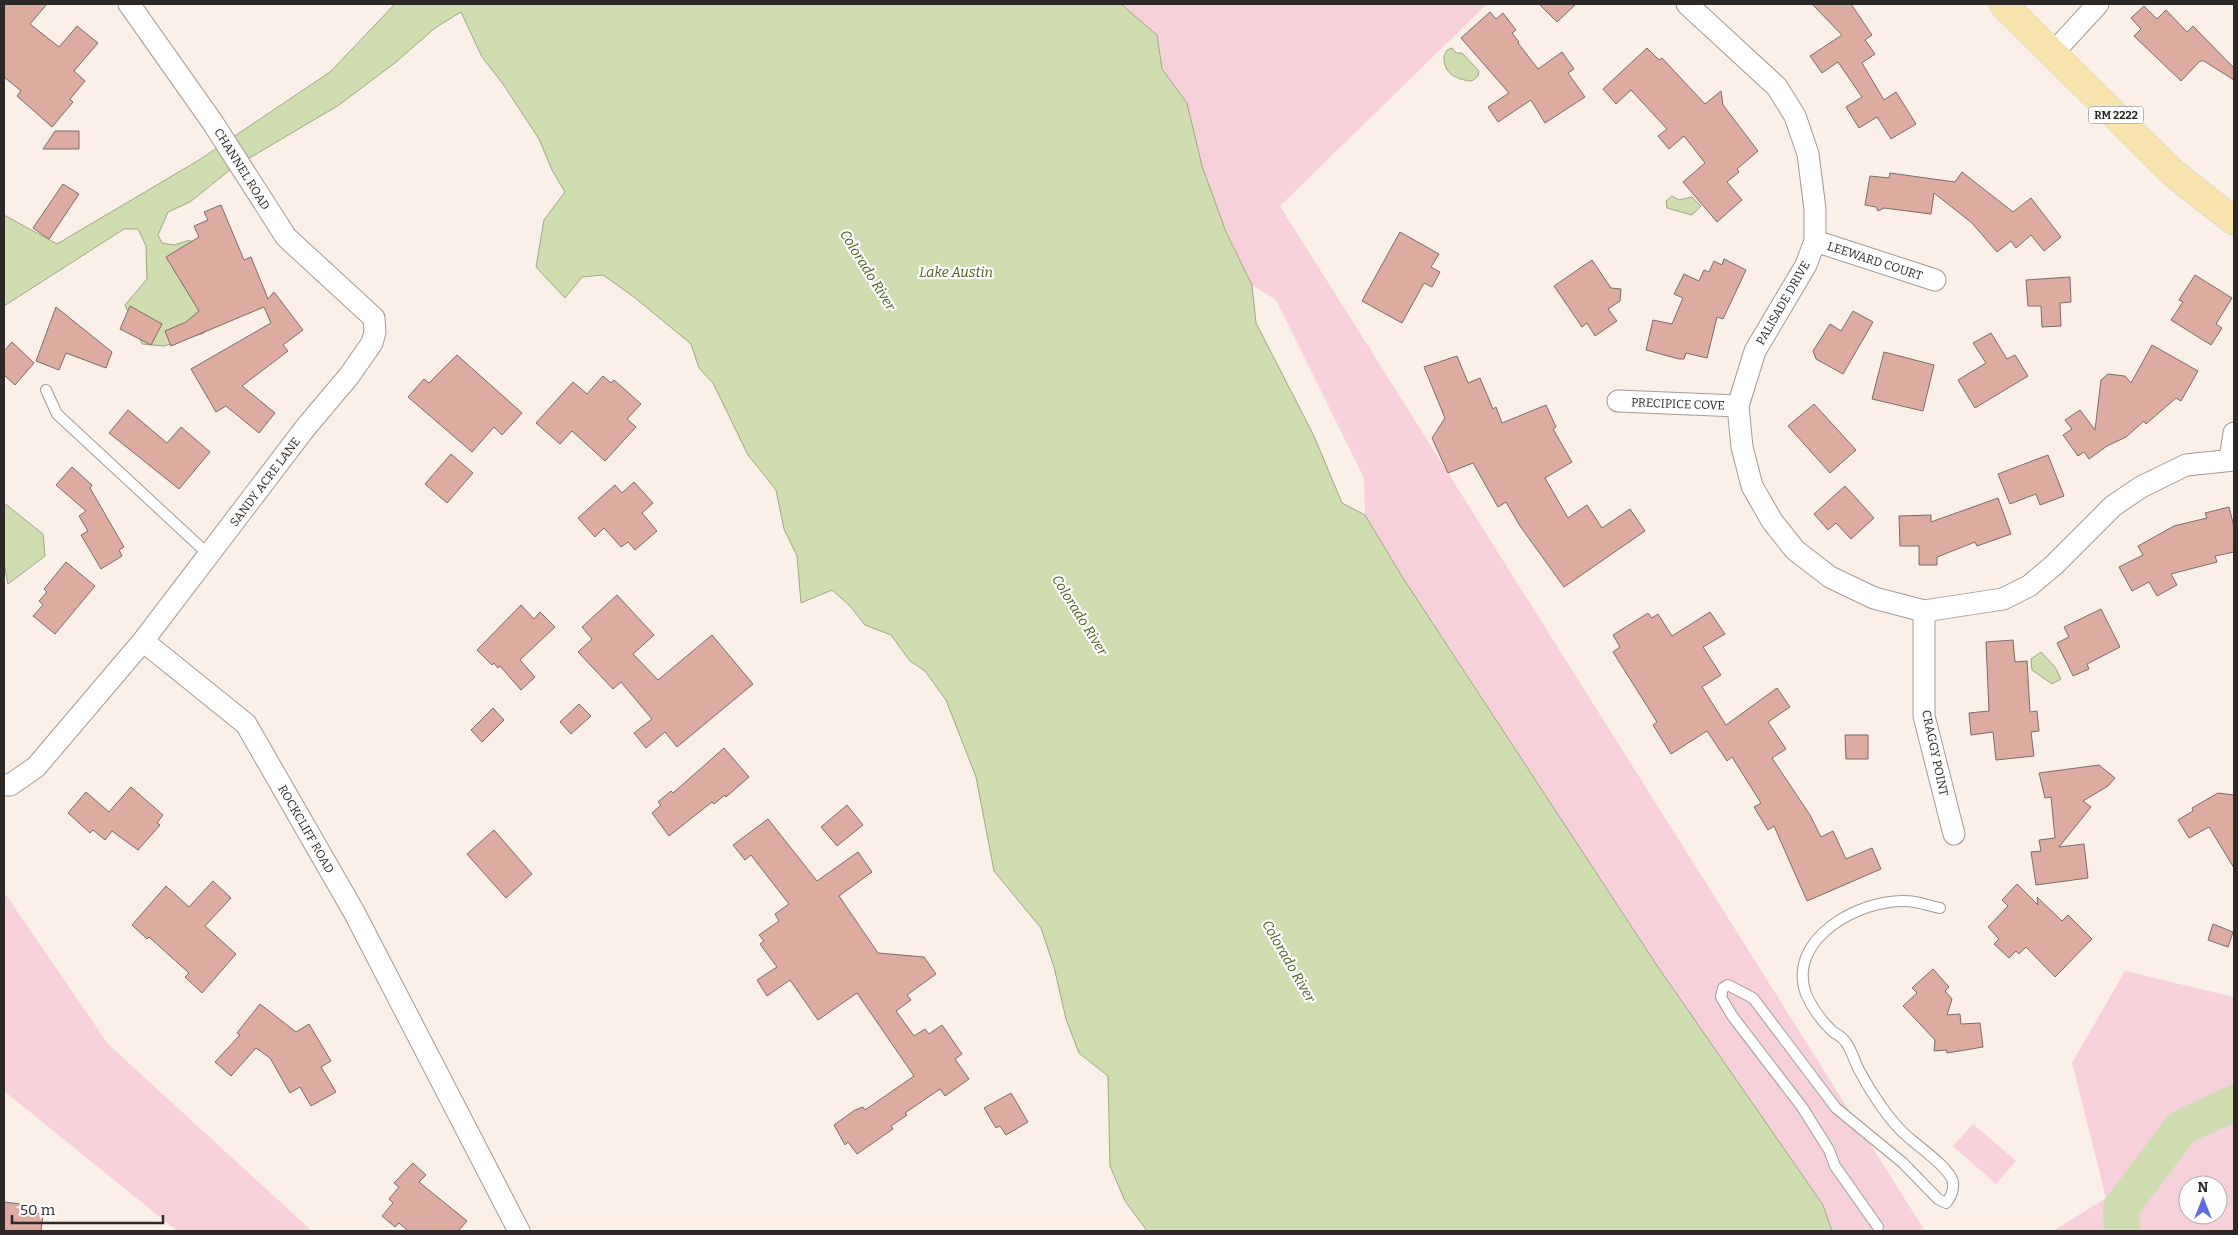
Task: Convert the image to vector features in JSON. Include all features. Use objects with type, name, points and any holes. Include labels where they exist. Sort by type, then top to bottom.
[{"type":"main road","name":"RM 2222","points":[[2003,4],[2173,173],[2234,221]]},
{"type":"street","name":"CHANNEL ROAD","points":[[129,4],[214,123],[286,237],[374,318]]},
{"type":"street","name":"PALISADE DRIVE","points":[[1687,4],[1777,87],[1795,116],[1808,154],[1815,209],[1815,241],[1802,273],[1755,351],[1738,406],[1742,446],[1752,486],[1772,521],[1795,550],[1830,577],[1874,598],[1924,611],[2003,599],[2029,586],[2054,565],[2113,506],[2141,487],[2186,465],[2232,459]]},
{"type":"street","points":[[2053,53],[2098,4]]},
{"type":"street","name":"LEEWARD COURT","points":[[1815,241],[1935,280]]},
{"type":"street","name":"SANDY ACRE LANE","points":[[144,641],[306,427],[349,376],[372,343],[375,332],[374,318]]},
{"type":"street","name":"PRECIPICE COVE","points":[[1618,402],[1738,406]]},
{"type":"street","points":[[2232,459],[2234,433]]},
{"type":"street","name":"CRAGGY POINT","points":[[1924,611],[1924,716],[1954,834]]},
{"type":"street","points":[[4,785],[10,785],[36,767],[144,641]]},
{"type":"street","name":"ROCKCLIFF ROAD","points":[[144,641],[246,724],[354,912],[519,1231]]},
{"type":"lane","points":[[46,390],[57,414],[209,555]]},
{"type":"lane","points":[[1878,1227],[1835,1166],[1829,1150],[1802,1107],[1733,1017],[1721,998],[1722,988],[1728,985],[1753,998],[1836,1108],[1902,1163],[1938,1199],[1946,1203],[1952,1196],[1953,1181],[1942,1166],[1904,1134],[1866,1084],[1845,1040],[1832,1031],[1816,1013],[1806,993],[1803,977],[1806,958],[1813,944],[1830,926],[1853,912],[1872,905],[1907,901],[1940,908]]},
{"type":"shaded area","points":[[1121,4],[1487,4],[1280,206],[1925,1231],[1832,1231],[1823,1205],[1656,964],[1403,578],[1365,515],[1364,478],[1276,300],[1252,285],[1226,232],[1202,166],[1187,103],[1162,69],[1157,35]]},
{"type":"shaded area","points":[[4,892],[108,1044],[312,1231],[177,1231],[4,1091]]},
{"type":"shaded area","points":[[2125,971],[2234,997],[2234,1231],[2053,1231],[2106,1198],[2072,1063]]},
{"type":"shaded area","points":[[1973,1124],[2016,1161],[1996,1184],[1953,1146]]},
{"type":"water","name":"Lake Austin","points":[[395,4],[1121,4],[1157,35],[1162,69],[1187,103],[1202,166],[1226,232],[1252,285],[1256,323],[1314,436],[1342,503],[1365,515],[1403,578],[1656,964],[1823,1205],[1832,1231],[1147,1231],[1125,1201],[1110,1166],[1108,1076],[1079,1053],[1066,1019],[1054,967],[1041,928],[994,871],[976,777],[946,700],[925,671],[910,661],[891,635],[865,625],[850,606],[832,590],[801,603],[797,556],[784,529],[776,490],[748,455],[713,383],[699,368],[691,344],[634,297],[603,275],[582,277],[565,298],[536,267],[544,220],[565,192],[552,170],[539,139],[503,84],[482,57],[461,12],[435,28],[396,62],[339,105],[231,169],[190,202],[168,212],[158,235],[162,243],[174,245],[190,240],[214,278],[204,333],[164,346],[142,344],[125,305],[147,279],[146,246],[138,229],[124,229],[4,306],[4,215],[57,244],[199,160],[330,72]]},
{"type":"water","points":[[1452,48],[1456,53],[1462,53],[1479,71],[1478,76],[1472,81],[1461,79],[1448,72],[1444,56],[1447,50]]},
{"type":"water","points":[[1672,196],[1679,200],[1692,197],[1701,206],[1692,215],[1667,208],[1666,201]]},
{"type":"water","points":[[4,503],[43,534],[45,556],[8,584],[4,563]]},
{"type":"water","points":[[2041,652],[2055,667],[2061,679],[2052,684],[2032,670],[2031,659]]},
{"type":"building","points":[[4,4],[47,4],[30,24],[59,47],[77,26],[98,43],[74,71],[85,81],[70,99],[73,102],[52,127],[17,96],[21,91],[4,77]]},
{"type":"building","points":[[1539,4],[1576,4],[1557,22]]},
{"type":"building","points":[[1812,4],[1851,4],[1872,35],[1865,40],[1875,54],[1862,63],[1884,100],[1896,92],[1916,124],[1891,139],[1877,117],[1859,128],[1846,107],[1862,97],[1838,62],[1822,73],[1810,56],[1842,35]]},
{"type":"building","points":[[2144,6],[2157,19],[2166,10],[2187,32],[2193,26],[2234,68],[2234,80],[2204,61],[2200,61],[2181,81],[2134,36],[2141,29],[2131,18]]},
{"type":"building","points":[[1490,12],[1496,19],[1503,13],[1516,30],[1512,33],[1518,43],[1538,69],[1562,52],[1574,69],[1568,73],[1585,97],[1545,123],[1531,100],[1498,122],[1488,107],[1509,93],[1461,38]]},
{"type":"building","points":[[1647,48],[1659,60],[1662,58],[1705,104],[1721,91],[1723,105],[1758,151],[1737,169],[1739,172],[1727,182],[1742,200],[1717,222],[1683,182],[1705,163],[1684,136],[1669,149],[1658,136],[1667,129],[1631,90],[1616,104],[1603,89]]},
{"type":"building","points":[[55,131],[79,131],[79,149],[43,149]]},
{"type":"building","points":[[1962,172],[2013,212],[2031,198],[2061,237],[2044,251],[2031,235],[2016,248],[2011,241],[1997,252],[1972,223],[1934,193],[1931,214],[1884,208],[1878,211],[1876,207],[1865,205],[1870,176],[1889,178],[1890,173],[1955,182]]},
{"type":"building","points":[[63,184],[79,194],[49,239],[33,228]]},
{"type":"building","points":[[221,205],[244,260],[251,257],[268,299],[274,292],[303,330],[283,345],[288,351],[242,386],[275,413],[259,433],[226,406],[216,412],[191,369],[271,323],[264,307],[171,346],[165,331],[186,322],[199,311],[166,257],[199,237],[194,226],[208,220],[204,212]]},
{"type":"building","points":[[1400,232],[1439,254],[1431,267],[1440,272],[1432,287],[1424,283],[1402,323],[1362,301]]},
{"type":"building","points":[[1724,259],[1746,270],[1723,319],[1717,317],[1707,358],[1686,353],[1684,359],[1679,359],[1646,350],[1653,320],[1672,324],[1683,298],[1674,294],[1684,274],[1699,281],[1704,270],[1709,272],[1714,261],[1722,265]]},
{"type":"building","points":[[1592,260],[1611,288],[1621,289],[1620,301],[1608,309],[1617,321],[1595,336],[1587,323],[1582,327],[1554,286]]},
{"type":"building","points":[[2195,275],[2232,298],[2216,324],[2222,328],[2211,345],[2171,320],[2183,302],[2179,300]]},
{"type":"building","points":[[2070,277],[2071,302],[2060,303],[2061,326],[2042,327],[2041,306],[2028,306],[2026,280]]},
{"type":"building","points":[[130,306],[162,324],[151,345],[120,329]]},
{"type":"building","points":[[56,307],[112,352],[106,368],[66,353],[59,370],[36,361]]},
{"type":"building","points":[[1853,311],[1873,322],[1843,374],[1816,359],[1813,351],[1830,324],[1841,331]]},
{"type":"building","points":[[1991,333],[2007,359],[2015,355],[2028,376],[1975,408],[1958,380],[1986,363],[1973,343]]},
{"type":"building","points":[[12,342],[34,363],[15,385],[4,375],[4,351]]},
{"type":"building","points":[[2152,345],[2198,371],[2181,401],[2176,398],[2146,424],[2144,421],[2126,437],[2107,446],[2089,459],[2084,452],[2078,456],[2063,435],[2072,429],[2065,420],[2080,410],[2095,430],[2101,380],[2108,374],[2125,376],[2131,383]]},
{"type":"building","points":[[1884,352],[1934,365],[1923,411],[1872,399]]},
{"type":"building","points":[[457,355],[522,413],[502,435],[494,427],[472,452],[408,397],[424,379],[429,383]]},
{"type":"building","points":[[1457,356],[1468,383],[1480,378],[1493,409],[1496,407],[1502,423],[1546,405],[1556,427],[1553,429],[1572,462],[1545,478],[1568,518],[1587,505],[1602,528],[1630,509],[1645,531],[1564,587],[1520,526],[1506,502],[1498,507],[1473,463],[1448,473],[1432,438],[1445,418],[1424,367]]},
{"type":"building","points":[[603,376],[611,383],[614,380],[641,404],[627,419],[636,427],[605,461],[572,431],[560,444],[536,423],[573,382],[587,394]]},
{"type":"building","points":[[1814,404],[1856,450],[1830,473],[1788,426]]},
{"type":"building","points":[[128,410],[167,443],[181,427],[210,452],[179,489],[109,433]]},
{"type":"building","points":[[451,454],[473,473],[447,503],[425,484]]},
{"type":"building","points":[[2048,455],[2064,496],[2040,505],[2036,494],[2010,504],[1998,474]]},
{"type":"building","points":[[72,467],[92,485],[90,488],[124,547],[119,550],[122,556],[101,569],[81,535],[88,531],[79,516],[86,511],[56,485]]},
{"type":"building","points":[[634,482],[653,503],[642,513],[657,531],[635,550],[628,542],[621,547],[604,528],[595,537],[578,518],[615,485],[622,493]]},
{"type":"building","points":[[1845,486],[1874,518],[1851,539],[1836,523],[1828,530],[1814,514]]},
{"type":"building","points":[[1998,498],[2011,534],[1977,546],[1975,542],[1937,557],[1937,565],[1919,565],[1919,546],[1900,546],[1899,516],[1931,515],[1931,522]]},
{"type":"building","points":[[2229,507],[2234,527],[2234,552],[2215,556],[2217,562],[2171,574],[2177,585],[2157,596],[2149,582],[2132,591],[2119,567],[2143,555],[2138,546],[2174,526],[2207,518],[2205,513]]},
{"type":"building","points":[[66,562],[95,586],[55,634],[33,616],[43,605],[39,601],[47,592],[44,589]]},
{"type":"building","points":[[617,595],[654,635],[633,654],[658,680],[712,635],[753,684],[677,747],[665,732],[646,748],[634,733],[652,719],[621,682],[613,689],[578,652],[592,639],[582,627]]},
{"type":"building","points":[[521,605],[534,619],[540,612],[555,627],[520,660],[535,677],[521,690],[500,666],[498,668],[494,663],[492,665],[477,650]]},
{"type":"building","points":[[2101,609],[2120,647],[2087,664],[2089,669],[2073,676],[2057,643],[2069,637],[2064,627]]},
{"type":"building","points":[[1710,612],[1725,634],[1703,647],[1721,675],[1702,687],[1726,725],[1777,688],[1790,707],[1768,722],[1786,749],[1772,758],[1810,815],[1821,837],[1833,831],[1846,859],[1872,848],[1881,869],[1807,901],[1774,826],[1768,830],[1754,807],[1761,803],[1732,757],[1727,761],[1707,731],[1671,754],[1653,725],[1657,722],[1613,652],[1620,647],[1613,635],[1648,613],[1652,618],[1658,614],[1672,636]]},
{"type":"building","points":[[2013,640],[2015,662],[2027,661],[2030,712],[2037,711],[2039,731],[2031,732],[2034,756],[1996,760],[1993,732],[1971,735],[1969,713],[1989,711],[1986,642]]},
{"type":"building","points":[[579,704],[591,716],[571,734],[560,722]]},
{"type":"building","points":[[493,708],[504,720],[482,742],[471,730]]},
{"type":"building","points":[[1845,735],[1868,735],[1868,759],[1846,759]]},
{"type":"building","points":[[724,748],[749,777],[726,797],[725,795],[714,804],[712,802],[669,836],[652,813],[661,805],[658,802],[671,791],[673,793]]},
{"type":"building","points":[[2099,765],[2115,778],[2108,786],[2083,801],[2091,807],[2059,847],[2084,844],[2088,878],[2036,885],[2031,852],[2041,851],[2039,840],[2055,838],[2051,797],[2045,798],[2039,773]]},
{"type":"building","points":[[131,787],[163,815],[157,823],[160,825],[138,850],[112,831],[105,840],[93,830],[90,833],[68,813],[86,792],[109,812]]},
{"type":"building","points":[[2218,793],[2234,795],[2234,868],[2209,827],[2189,838],[2178,820],[2193,811],[2192,808]]},
{"type":"building","points":[[847,805],[863,825],[837,846],[821,827]]},
{"type":"building","points":[[768,819],[817,881],[858,852],[872,872],[839,896],[878,953],[924,957],[936,974],[907,995],[911,1000],[896,1011],[914,1036],[925,1029],[929,1034],[942,1025],[962,1054],[955,1059],[969,1079],[945,1096],[940,1089],[905,1113],[907,1115],[891,1126],[893,1129],[857,1154],[848,1142],[845,1145],[834,1125],[855,1110],[863,1107],[865,1110],[914,1076],[857,993],[818,1020],[790,980],[767,996],[757,980],[777,967],[760,944],[764,941],[759,935],[779,921],[775,914],[789,904],[751,855],[745,860],[733,845]]},
{"type":"building","points":[[494,830],[532,874],[506,898],[467,854]]},
{"type":"building","points":[[213,881],[231,898],[205,926],[236,954],[202,993],[185,977],[189,973],[149,937],[147,939],[132,925],[166,886],[189,907]]},
{"type":"building","points":[[2017,884],[2038,905],[2037,897],[2062,921],[2068,915],[2092,939],[2055,977],[2026,947],[2019,954],[2016,951],[2009,958],[1994,944],[1999,939],[1988,927],[2008,906],[2002,900]]},
{"type":"building","points":[[2213,924],[2233,932],[2228,947],[2208,940]]},
{"type":"building","points":[[1933,969],[1949,987],[1945,991],[1952,999],[1947,1015],[1960,1014],[1961,1024],[1980,1023],[1983,1047],[1947,1053],[1946,1050],[1934,1051],[1935,1040],[1903,1006],[1917,993],[1912,988]]},
{"type":"building","points":[[260,1004],[296,1032],[309,1024],[331,1061],[321,1067],[336,1092],[311,1106],[300,1087],[290,1093],[270,1058],[256,1048],[231,1076],[215,1062],[240,1035],[237,1033]]},
{"type":"building","points":[[1011,1093],[1028,1122],[1006,1135],[1000,1126],[996,1128],[984,1108]]},
{"type":"building","points":[[413,1163],[426,1175],[419,1182],[467,1221],[458,1231],[408,1231],[399,1223],[395,1227],[382,1216],[393,1203],[389,1199],[399,1187],[394,1183]]},
{"type":"building","points":[[4,1202],[21,1204],[20,1211],[43,1214],[41,1231],[4,1231]]},
{"type":"waterway","points":[[2122,1231],[2121,1208],[2181,1128],[2234,1103]]},
{"type":"water label","name":"Colorado River","points":[[868,270]]},
{"type":"water label","name":"Colorado River","points":[[1080,615]]},
{"type":"water label","name":"Colorado River","points":[[1289,961]]}]
